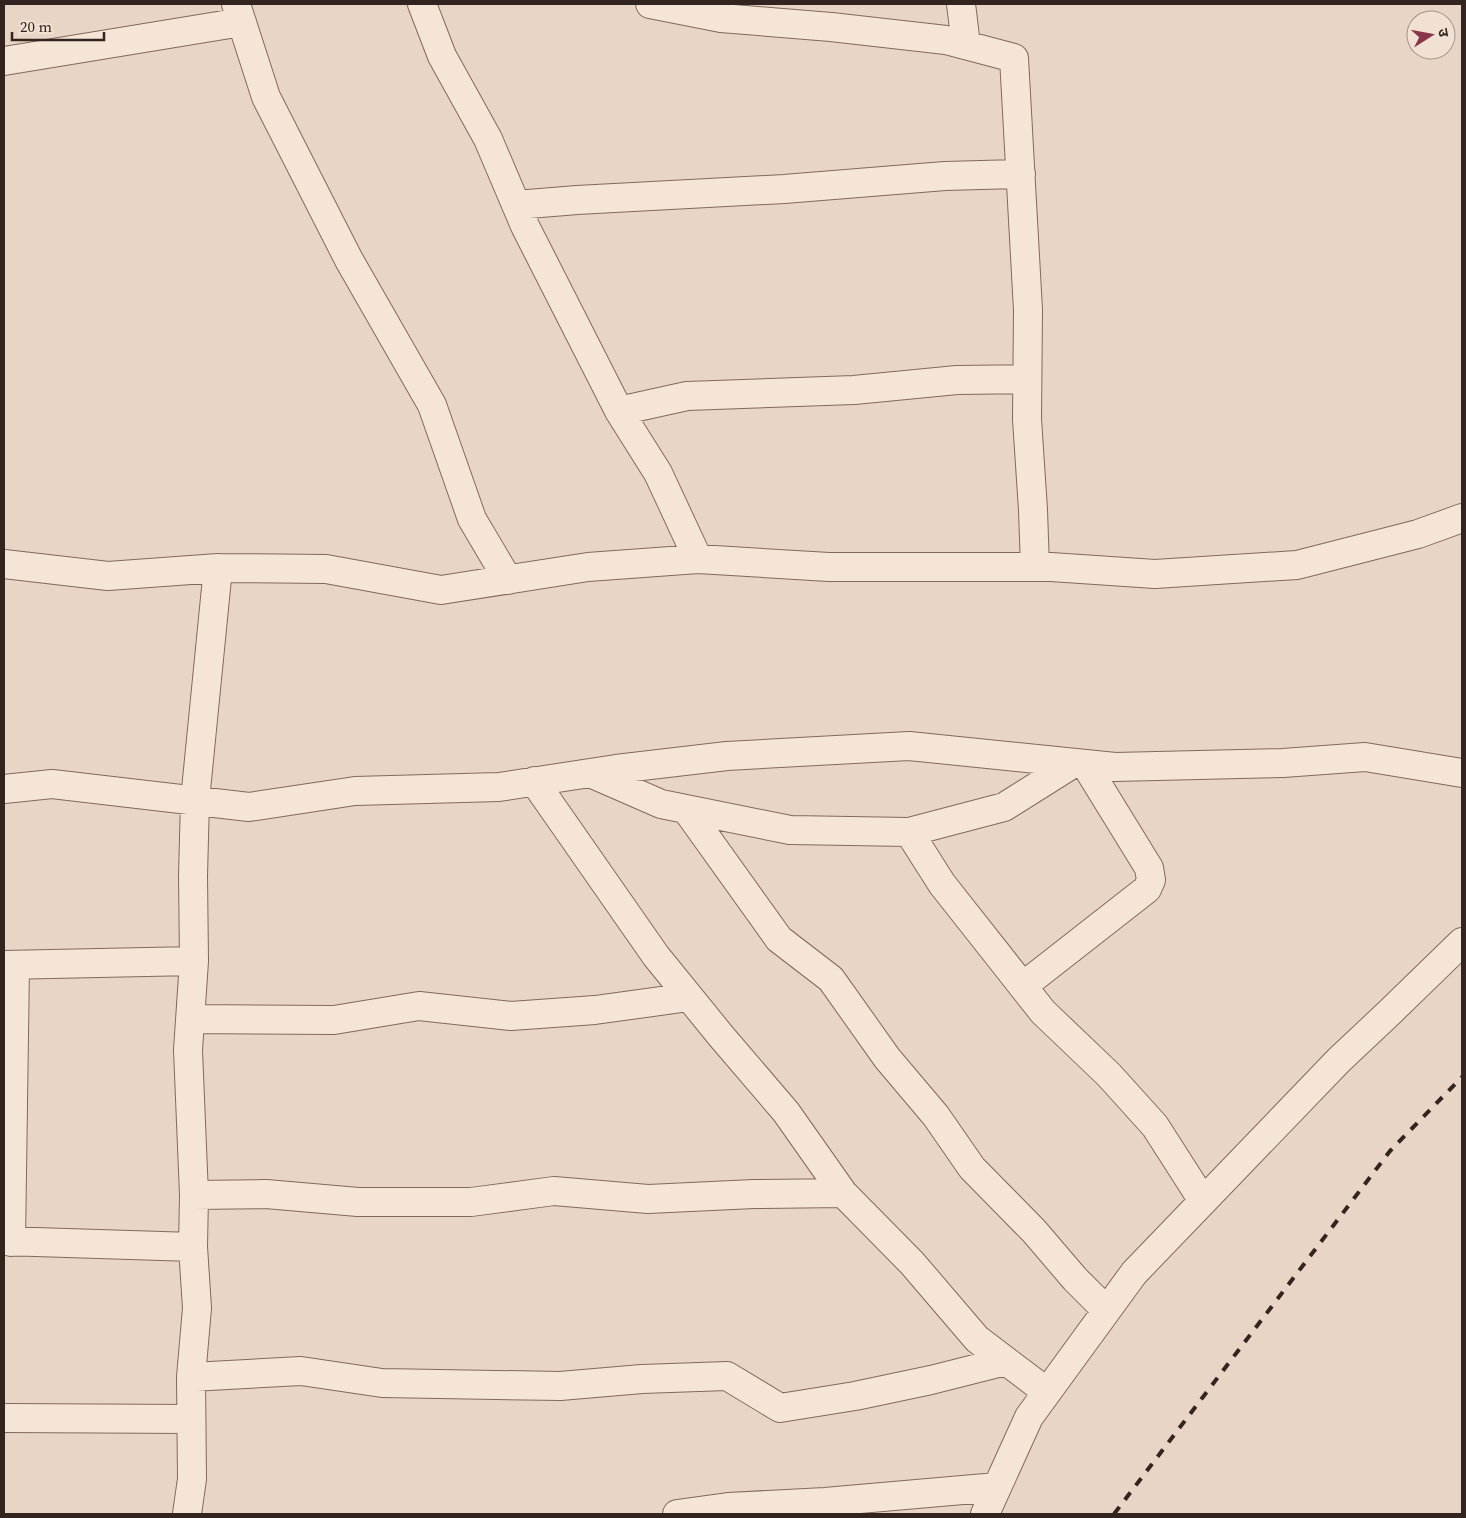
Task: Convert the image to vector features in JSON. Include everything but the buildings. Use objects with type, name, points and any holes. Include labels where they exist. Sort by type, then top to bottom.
[{"type":"street","points":[[422,4],[442,56],[488,139],[525,226],[620,411],[658,474],[698,560]]},
{"type":"street","points":[[653,4],[722,18],[831,27],[946,40],[1014,58],[1028,310],[1026,419],[1035,567]]},
{"type":"street","points":[[961,4],[966,45]]},
{"type":"street","points":[[4,61],[239,13],[266,97],[349,260],[432,405],[472,519],[508,580]]},
{"type":"street","points":[[516,205],[784,189],[944,176],[1021,174]]},
{"type":"street","points":[[620,411],[687,396],[854,390],[957,380],[1027,379]]},
{"type":"street","points":[[4,564],[108,576],[218,568],[326,569],[441,590],[588,567],[698,560],[829,567],[1035,567],[1155,574],[1297,565],[1418,534],[1462,518]]},
{"type":"street","points":[[187,1514],[192,1480],[191,1377],[197,1308],[193,1247],[194,1195],[188,1050],[194,961],[192,876],[195,800],[218,568]]},
{"type":"street","points":[[4,788],[52,784],[249,807],[355,791],[499,787],[590,773],[726,756],[909,746],[1115,767],[1283,763],[1365,757],[1462,773]]},
{"type":"street","points":[[590,773],[660,804],[790,830],[909,832],[1004,807],[1079,763]]},
{"type":"street","points":[[1023,986],[1147,889],[1150,880],[1149,868],[1079,763]]},
{"type":"street","points":[[534,781],[656,956],[786,1112],[843,1193],[912,1263],[976,1339],[1047,1392]]},
{"type":"street","points":[[686,809],[779,939],[831,979],[887,1058],[936,1116],[972,1168],[1034,1231],[1075,1279],[1106,1310]]},
{"type":"street","points":[[909,832],[942,884],[1043,1012],[1109,1075],[1155,1126],[1203,1201]]},
{"type":"street","points":[[985,1514],[1029,1417],[1134,1273],[1339,1060],[1462,942]]},
{"type":"street","points":[[193,1247],[8,1242],[8,1134],[9,966],[194,961]]},
{"type":"street","points":[[191,1019],[334,1020],[420,1006],[511,1016],[595,1010],[689,997]]},
{"type":"street","points":[[194,1195],[266,1194],[358,1202],[471,1202],[554,1191],[648,1199],[754,1194],[843,1193]]},
{"type":"street","points":[[191,1377],[301,1370],[382,1383],[560,1386],[642,1379],[727,1376],[780,1408],[855,1396],[931,1380],[1006,1361]]},
{"type":"street","points":[[4,1418],[191,1419]]},
{"type":"street","points":[[677,1514],[728,1507],[825,1502],[997,1487]]},
{"type":"railway","points":[[1114,1514],[1390,1151],[1462,1077]]}]
